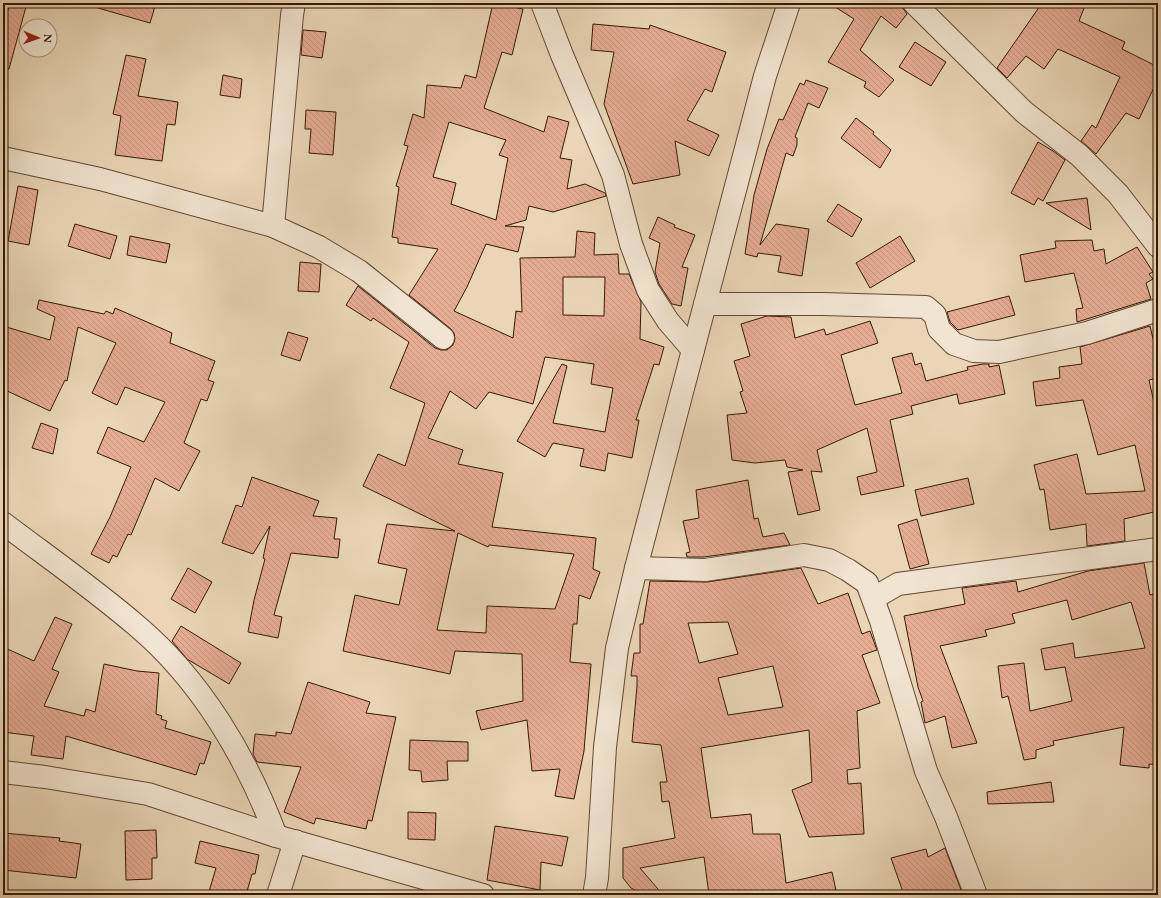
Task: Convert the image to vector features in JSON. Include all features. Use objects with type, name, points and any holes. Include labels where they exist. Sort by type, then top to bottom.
[{"type":"street","points":[[273,226],[294,3]]},
{"type":"street","points":[[542,3],[562,55],[613,175],[631,244],[648,290],[668,321],[694,350]]},
{"type":"street","points":[[594,895],[597,878],[605,747],[617,648],[636,568],[694,350],[704,304],[765,76],[788,3]]},
{"type":"street","points":[[914,3],[1024,112],[1079,155],[1118,194],[1158,246]]},
{"type":"street","points":[[3,158],[100,179],[273,226],[319,247],[359,271],[443,338]]},
{"type":"street","points":[[704,304],[823,304],[926,307],[935,315],[939,329],[954,344],[974,351],[998,352],[1087,333],[1158,310]]},
{"type":"street","points":[[3,523],[138,626],[172,660],[200,694],[230,740],[285,838],[278,895]]},
{"type":"street","points":[[874,598],[898,584],[1158,549]]},
{"type":"street","points":[[636,568],[706,570],[804,554],[829,560],[848,570],[867,583],[874,598],[926,771],[976,895]]},
{"type":"street","points":[[3,772],[45,777],[148,794],[285,838],[483,895]]},
{"type":"building","points":[[11,3],[27,3],[23,18],[18,18],[18,36],[9,69],[3,68],[3,21]]},
{"type":"building","points":[[99,3],[156,3],[150,23],[98,8]]},
{"type":"building","points":[[493,3],[523,9],[512,55],[502,52],[484,108],[544,132],[548,116],[569,122],[560,158],[572,160],[567,189],[585,184],[605,193],[606,196],[553,212],[529,206],[526,220],[505,226],[524,227],[518,252],[486,244],[467,287],[454,311],[513,338],[516,311],[522,312],[520,258],[575,257],[577,231],[595,233],[594,255],[618,254],[619,274],[629,274],[641,302],[640,339],[664,347],[659,365],[654,364],[636,420],[639,420],[632,458],[608,453],[605,471],[580,466],[584,449],[553,443],[545,457],[517,441],[562,364],[567,366],[553,423],[605,432],[613,388],[591,384],[594,364],[545,357],[533,404],[489,392],[476,409],[450,391],[428,438],[463,450],[458,464],[503,473],[492,527],[596,538],[593,569],[600,572],[590,599],[579,595],[577,624],[573,624],[570,662],[591,664],[584,751],[574,799],[555,796],[560,769],[532,771],[527,720],[481,730],[476,711],[523,701],[522,654],[455,651],[450,674],[343,651],[355,595],[399,605],[407,569],[378,563],[387,524],[455,531],[363,486],[378,454],[405,466],[425,403],[390,388],[409,342],[373,318],[371,321],[346,305],[358,286],[435,348],[447,350],[453,345],[455,339],[454,333],[451,329],[409,295],[438,249],[398,243],[398,238],[392,237],[399,187],[396,186],[408,146],[404,145],[413,114],[424,118],[427,85],[461,88],[465,75],[476,78]],"holes":[[[449,122],[506,140],[499,155],[508,158],[496,220],[451,204],[456,183],[433,177]],[[563,277],[605,277],[604,316],[563,315]],[[458,533],[488,547],[489,545],[574,554],[555,609],[487,606],[486,633],[437,630]]]},
{"type":"building","points":[[829,3],[902,3],[902,7],[907,14],[896,28],[881,16],[860,50],[894,80],[879,97],[864,87],[866,82],[828,62],[854,19]]},
{"type":"building","points":[[1042,3],[1086,3],[1079,21],[1125,42],[1122,49],[1158,67],[1158,79],[1139,119],[1126,113],[1096,154],[1081,141],[1092,125],[1096,128],[1120,77],[1058,49],[1044,69],[1026,56],[1007,78],[997,68]]},
{"type":"building","points":[[593,24],[649,29],[650,25],[726,52],[712,92],[705,89],[687,120],[719,135],[709,156],[675,141],[680,175],[633,184],[604,104],[614,52],[591,50]]},
{"type":"building","points":[[303,30],[326,32],[322,58],[301,55]]},
{"type":"building","points":[[915,42],[946,62],[931,86],[899,67]]},
{"type":"building","points":[[126,55],[146,59],[138,96],[178,102],[175,125],[167,124],[162,161],[115,155],[121,116],[113,114]]},
{"type":"building","points":[[223,75],[242,79],[240,98],[220,95]]},
{"type":"building","points":[[806,80],[828,88],[819,108],[808,103],[795,137],[797,138],[797,145],[793,156],[786,153],[760,245],[776,224],[809,229],[802,276],[778,272],[781,256],[758,253],[757,257],[745,254],[754,195],[767,149],[779,119],[783,120],[800,83],[804,85]]},
{"type":"building","points":[[306,110],[336,112],[333,155],[309,153],[311,129],[305,129]]},
{"type":"building","points":[[856,118],[874,132],[873,134],[891,150],[880,168],[841,138]]},
{"type":"building","points":[[1038,142],[1065,160],[1043,201],[1038,198],[1034,205],[1011,193]]},
{"type":"building","points":[[18,186],[38,190],[29,245],[8,241]]},
{"type":"building","points":[[1087,198],[1091,230],[1046,203]]},
{"type":"building","points":[[838,204],[862,219],[852,237],[827,221]]},
{"type":"building","points":[[658,217],[675,225],[674,227],[695,235],[682,267],[688,268],[681,306],[672,304],[659,284],[655,272],[660,243],[649,238]]},
{"type":"building","points":[[75,224],[117,236],[110,259],[68,246]]},
{"type":"building","points":[[130,236],[170,244],[166,263],[127,255]]},
{"type":"building","points":[[900,236],[915,261],[870,288],[856,263]]},
{"type":"building","points":[[1092,240],[1094,251],[1104,249],[1106,264],[1137,247],[1153,272],[1149,274],[1153,279],[1146,283],[1151,299],[1077,322],[1076,309],[1083,308],[1074,273],[1025,282],[1020,255],[1056,248],[1055,241]]},
{"type":"building","points":[[300,262],[321,264],[319,292],[298,291]]},
{"type":"building","points":[[1009,296],[1015,315],[958,330],[950,322],[947,312]]},
{"type":"building","points":[[39,300],[104,314],[106,311],[113,314],[115,308],[172,333],[170,343],[215,361],[208,380],[214,382],[207,401],[201,399],[184,443],[200,451],[179,491],[155,478],[131,535],[128,534],[117,557],[113,555],[109,563],[91,554],[110,517],[131,467],[97,453],[108,427],[144,442],[165,402],[125,387],[117,405],[92,393],[116,343],[78,327],[67,381],[65,380],[50,411],[3,389],[3,326],[50,340],[55,317],[37,309]]},
{"type":"building","points":[[767,316],[791,317],[795,338],[824,329],[826,335],[870,321],[878,343],[841,355],[855,405],[902,393],[892,358],[912,353],[915,365],[921,363],[926,381],[968,370],[967,367],[983,364],[989,364],[989,367],[999,365],[1005,394],[959,404],[957,394],[911,406],[913,414],[890,420],[904,486],[861,495],[857,477],[877,472],[867,428],[817,450],[822,472],[811,471],[820,510],[798,515],[788,472],[803,470],[787,467],[785,460],[755,463],[732,460],[727,415],[747,413],[740,392],[743,391],[734,361],[750,356],[741,324]]},
{"type":"building","points":[[1150,326],[1158,360],[1158,378],[1149,380],[1158,421],[1158,511],[1124,519],[1125,541],[1087,546],[1086,524],[1050,530],[1044,489],[1040,490],[1034,465],[1077,454],[1086,494],[1145,491],[1135,445],[1098,455],[1083,400],[1036,406],[1033,382],[1060,378],[1059,367],[1082,364],[1080,347]]},
{"type":"building","points":[[288,332],[308,338],[300,361],[281,355]]},
{"type":"building","points":[[41,423],[58,429],[53,454],[32,448]]},
{"type":"building","points":[[252,477],[319,501],[313,516],[337,518],[334,539],[340,539],[338,558],[291,553],[274,615],[282,617],[278,638],[248,632],[254,600],[265,559],[263,558],[270,526],[253,554],[222,543],[236,505],[242,507]]},
{"type":"building","points":[[968,478],[974,504],[921,516],[915,490]]},
{"type":"building","points":[[748,480],[754,519],[758,518],[763,537],[784,533],[790,545],[704,557],[687,557],[686,553],[690,552],[683,521],[699,518],[696,490]]},
{"type":"building","points":[[917,519],[929,564],[910,569],[898,525]]},
{"type":"building","points":[[1144,563],[1150,595],[1158,593],[1158,765],[1149,764],[1149,768],[1120,765],[1124,727],[1053,741],[1054,745],[1036,750],[1036,758],[1024,760],[1008,696],[1002,698],[998,666],[1024,663],[1030,711],[1072,701],[1065,667],[1045,670],[1041,649],[1073,643],[1075,658],[1145,648],[1131,602],[1072,620],[1067,600],[1012,614],[1015,623],[985,630],[987,636],[940,646],[977,743],[952,748],[945,716],[925,723],[921,702],[923,701],[918,687],[904,616],[965,604],[962,588],[1016,581],[1018,592],[1088,571]]},
{"type":"building","points":[[188,568],[212,582],[195,613],[171,599]]},
{"type":"building","points":[[801,568],[818,604],[848,593],[862,634],[870,631],[877,650],[862,655],[880,703],[857,711],[860,768],[847,770],[848,784],[861,783],[864,834],[809,837],[792,790],[812,782],[809,730],[701,748],[711,818],[751,814],[753,834],[780,834],[786,883],[832,872],[837,895],[709,895],[704,857],[640,868],[663,895],[645,895],[631,888],[623,878],[623,848],[675,838],[669,801],[662,802],[660,782],[667,782],[661,745],[632,742],[637,676],[631,676],[634,653],[640,653],[640,624],[643,624],[650,581],[707,582]],"holes":[[[728,622],[738,654],[699,663],[688,623]],[[773,666],[783,707],[728,715],[718,678]]]},
{"type":"building","points":[[55,617],[72,624],[52,669],[59,672],[44,706],[84,716],[86,709],[95,712],[104,664],[137,671],[159,673],[156,714],[162,716],[161,719],[167,721],[165,728],[211,742],[204,764],[200,763],[196,775],[66,736],[63,759],[31,755],[34,736],[3,732],[3,701],[6,684],[3,684],[3,647],[34,661]]},
{"type":"building","points":[[181,626],[241,663],[229,684],[187,659],[172,641]]},
{"type":"building","points":[[308,682],[370,702],[366,713],[396,717],[372,821],[368,820],[366,829],[316,818],[314,824],[284,812],[301,767],[257,762],[253,754],[255,734],[276,736],[276,732],[291,734]]},
{"type":"building","points":[[410,740],[468,742],[468,761],[447,761],[448,780],[422,782],[421,771],[409,770]]},
{"type":"building","points":[[1051,782],[1054,802],[988,804],[987,792]]},
{"type":"building","points":[[408,812],[436,813],[435,840],[408,839]]},
{"type":"building","points":[[495,826],[568,837],[562,866],[541,862],[540,890],[487,880]]},
{"type":"building","points":[[156,830],[157,858],[152,858],[152,879],[126,880],[125,831]]},
{"type":"building","points":[[3,833],[60,838],[59,841],[81,844],[76,878],[3,870]]},
{"type":"building","points":[[200,841],[259,855],[255,874],[252,874],[246,895],[208,895],[216,868],[195,863]]},
{"type":"building","points":[[945,848],[963,895],[904,895],[891,858],[926,849],[928,857]]}]
